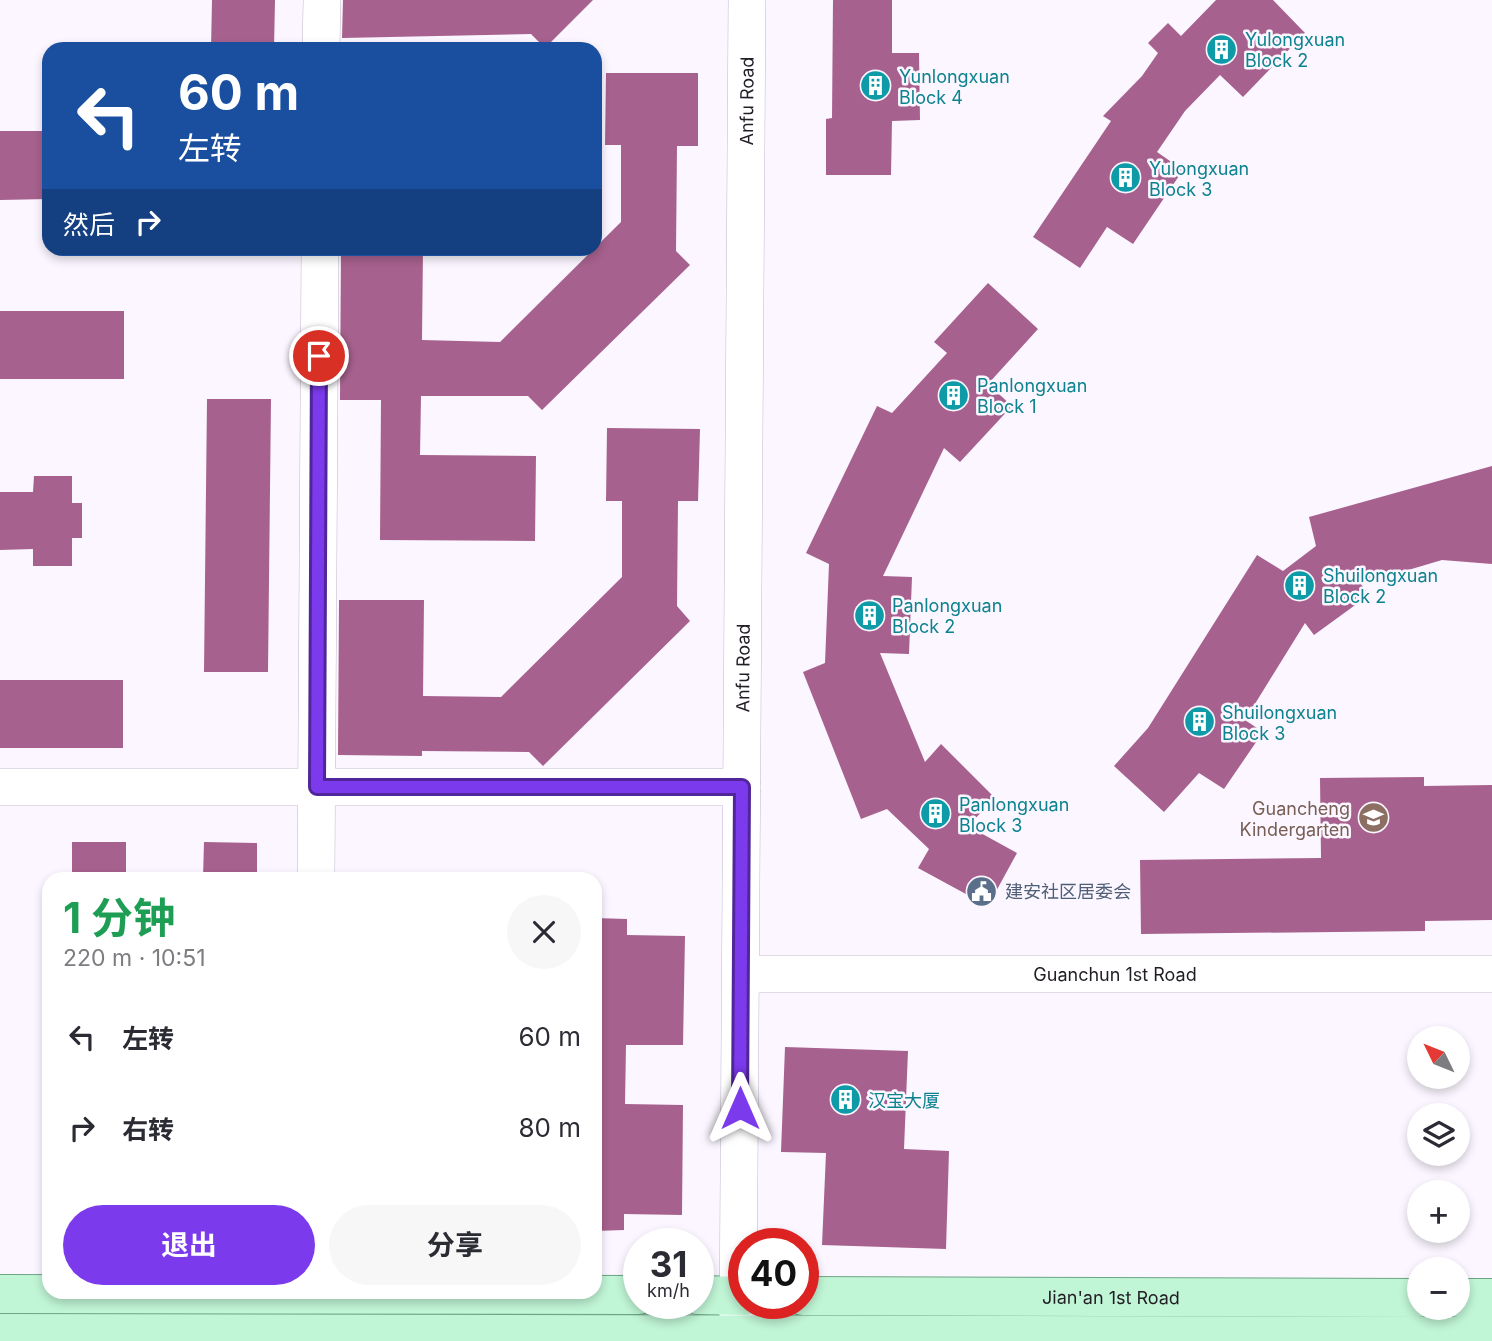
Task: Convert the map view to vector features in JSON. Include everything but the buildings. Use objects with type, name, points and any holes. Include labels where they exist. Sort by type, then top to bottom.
[{"type":"main road","points":[[0,1294],[42,1294]]},
{"type":"main road","points":[[602,1295],[623,1295]]},
{"type":"main road","name":"Jian'an 1st Road","points":[[819,1296],[1407,1298]]},
{"type":"main road","points":[[1470,1298],[1492,1298]]},
{"type":"main road","points":[[4,1334],[583,1338],[738,1334],[1492,1336]]},
{"type":"street","points":[[321,42],[322,0]]},
{"type":"street","name":"Anfu Road","points":[[741,1228],[747,0]]},
{"type":"street","points":[[316,872],[320,256]]},
{"type":"street","points":[[0,787],[742,787]]},
{"type":"street","name":"Guanchun 1st Road","points":[[740,974],[1492,974]]},
{"type":"street","points":[[583,1299],[583,1338]]},
{"type":"street","name":"Anfu Road","points":[[738,1334],[739,1319]]},
{"type":"place","name":"Yulongxuan Block 2","points":[[1222,49]]},
{"type":"place","name":"Yunlongxuan Block 4","points":[[876,86]]},
{"type":"place","name":"Yulongxuan Block 3","points":[[1126,178]]},
{"type":"place","name":"Panlongxuan Block 1","points":[[954,395]]},
{"type":"place","name":"Shuilongxuan Block 2","points":[[1300,585]]},
{"type":"place","name":"Panlongxuan Block 2","points":[[869,615]]},
{"type":"place","name":"Shuilongxuan Block 3","points":[[1199,722]]},
{"type":"place","name":"Panlongxuan Block 3","points":[[936,814]]},
{"type":"place","name":"Guancheng Kindergarten","points":[[1373,818]]},
{"type":"place","name":"建安社区居委会","points":[[982,891]]},
{"type":"place","name":"汉宝大厦","points":[[845,1100]]},
{"type":"route","points":[[319,356],[317,787],[742,787],[740,1108]]}]
